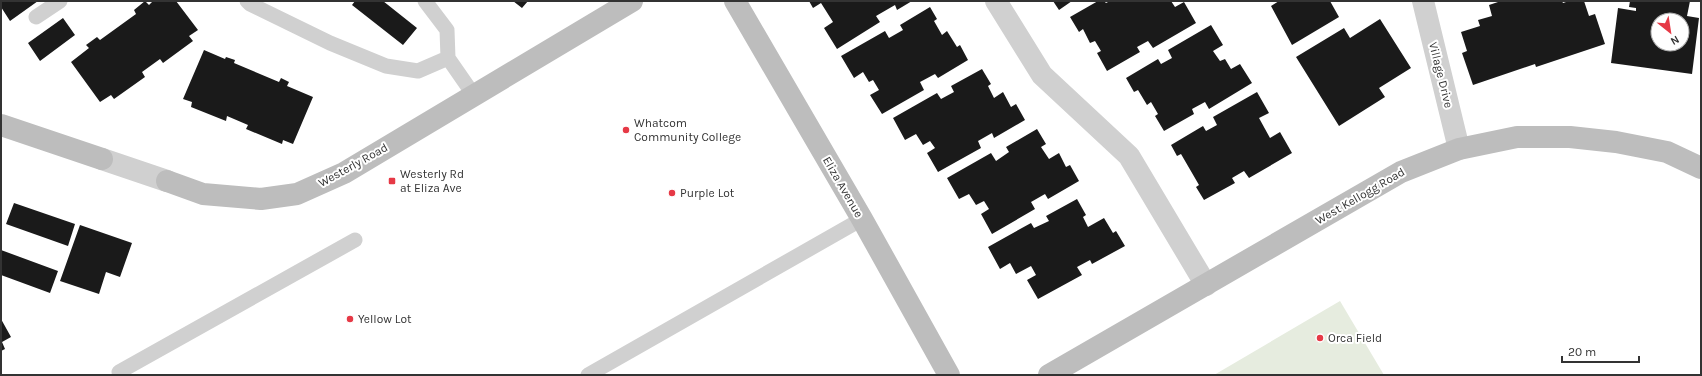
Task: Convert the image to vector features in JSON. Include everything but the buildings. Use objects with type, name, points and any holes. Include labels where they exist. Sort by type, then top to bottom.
[{"type":"street","name":"Westerly Road","points":[[2,130],[102,159],[203,194],[261,199],[297,194],[344,172],[473,94],[632,1]]},
{"type":"street","name":"Eliza Avenue","points":[[735,1],[862,219],[949,375]]},
{"type":"street","points":[[996,1],[1042,75],[1129,156],[1206,285]]},
{"type":"street","name":"Village Drive","points":[[1423,1],[1459,149]]},
{"type":"street","name":"West Kellogg Road","points":[[1049,375],[1401,172],[1459,149],[1517,137],[1570,137],[1616,142],[1668,152],[1701,168]]},
{"type":"lane","points":[[36,17],[60,1]]},
{"type":"lane","points":[[247,1],[250,4],[324,40],[386,66],[418,71],[448,58]]},
{"type":"lane","points":[[425,1],[447,30],[448,58],[473,94]]},
{"type":"lane","points":[[588,375],[862,219]]},
{"type":"lane","points":[[119,372],[355,240]]},
{"type":"shaded area","name":"Orca Field","points":[[1340,301],[1384,375],[1214,375]]},
{"type":"place","name":"Whatcom Community College","points":[[626,130]]},
{"type":"place","name":"Westerly Rd at Eliza Ave","points":[[392,181]]},
{"type":"place","name":"Purple Lot","points":[[672,193]]},
{"type":"place","name":"Yellow Lot","points":[[350,319]]},
{"type":"place","name":"Orca Field","points":[[1320,338]]}]
